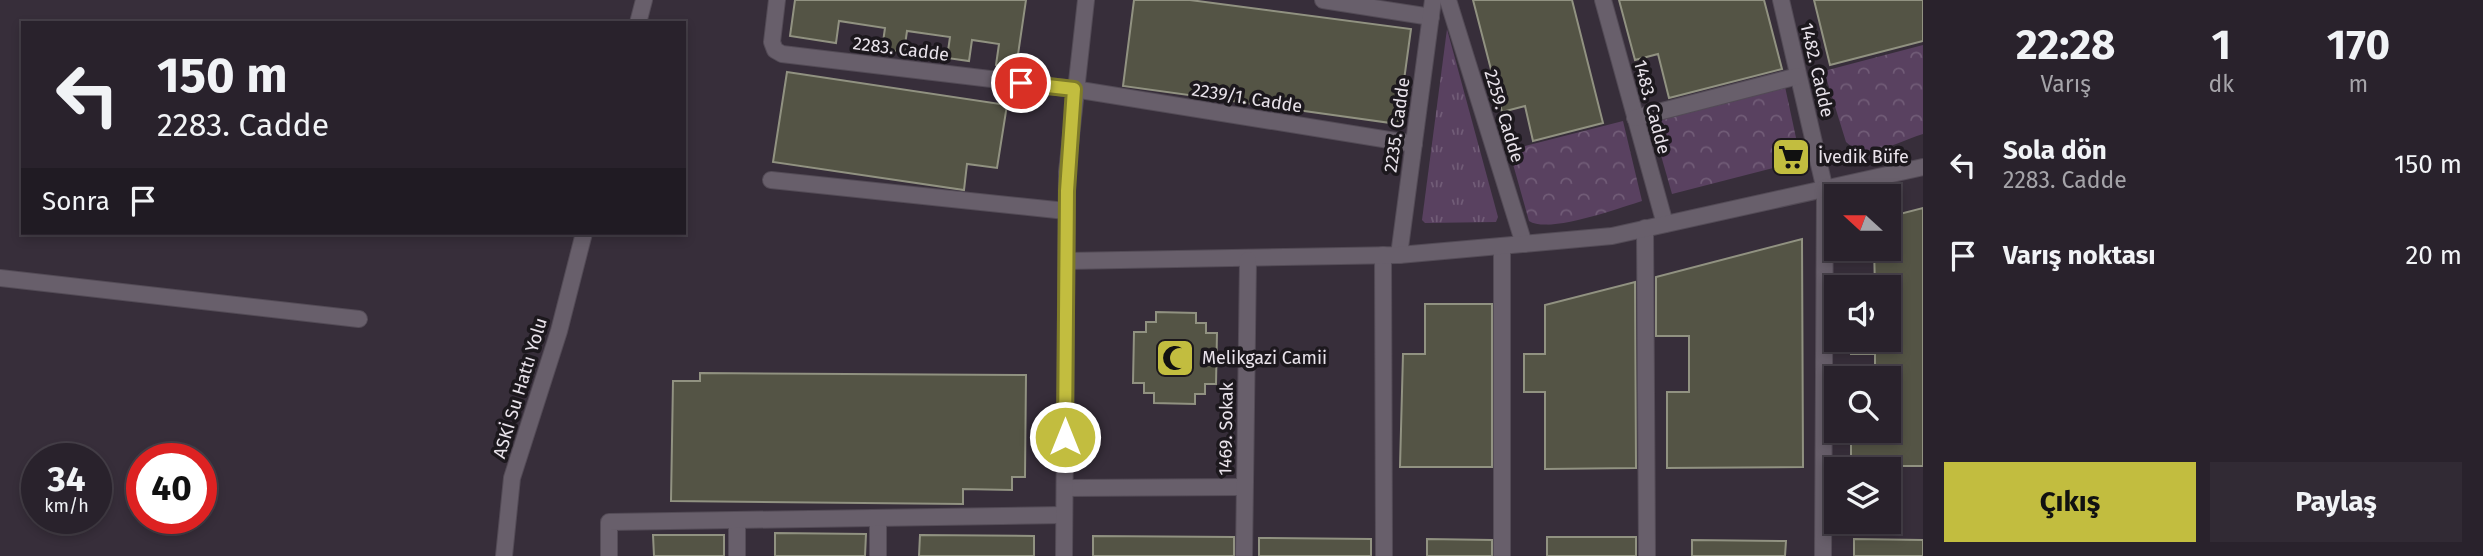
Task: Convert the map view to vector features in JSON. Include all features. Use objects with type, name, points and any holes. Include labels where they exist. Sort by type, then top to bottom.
[{"type":"street","points":[[639,21],[644,0]]},
{"type":"street","name":"2283. Cadde","points":[[777,0],[772,42],[775,50],[782,54],[1074,89]]},
{"type":"street","points":[[1064,556],[1066,211],[1074,89],[1086,0]]},
{"type":"street","points":[[1323,0],[1431,17]]},
{"type":"street","name":"2235. Cadde","points":[[1384,556],[1391,255],[1414,144],[1433,0]]},
{"type":"street","name":"2259. Cadde","points":[[1448,0],[1524,244]]},
{"type":"street","name":"1483. Cadde","points":[[1603,0],[1665,224]]},
{"type":"street","name":"1482. Cadde","points":[[1781,0],[1824,186]]},
{"type":"street","points":[[1636,118],[1798,76]]},
{"type":"street","name":"2239/1. Cadde","points":[[1074,89],[1414,144]]},
{"type":"street","points":[[1851,184],[1923,167]]},
{"type":"street","points":[[771,180],[1066,211]]},
{"type":"street","points":[[1067,261],[1248,260],[1391,255],[1612,236],[1824,190]]},
{"type":"street","points":[[1644,228],[1647,556]]},
{"type":"street","name":"ASKİ Su Hattı Yolu","points":[[505,556],[512,478],[559,331],[583,235]]},
{"type":"street","points":[[1502,246],[1502,556]]},
{"type":"street","name":"1469. Sokak","points":[[1244,556],[1248,260]]},
{"type":"street","name":"1482. Cadde","points":[[1823,556],[1825,261]]},
{"type":"street","points":[[0,278],[359,319]]},
{"type":"street","points":[[1065,488],[1244,487]]},
{"type":"street","points":[[610,556],[609,522],[878,520],[1064,515]]},
{"type":"street","points":[[737,520],[737,556]]},
{"type":"street","points":[[878,520],[878,556]]},
{"type":"green space","points":[[1447,29],[1498,217],[1496,222],[1425,223],[1422,220]]},
{"type":"green space","points":[[1923,45],[1923,134],[1883,148],[1854,148],[1846,142],[1824,71]]},
{"type":"green space","points":[[1784,82],[1801,161],[1672,194],[1650,117]]},
{"type":"green space","points":[[1623,121],[1642,201],[1567,222],[1539,224],[1529,221],[1509,150]]},
{"type":"building","points":[[795,0],[1026,0],[1016,68],[996,65],[999,44],[972,40],[969,61],[947,58],[950,37],[907,31],[904,52],[882,49],[885,28],[839,21],[836,43],[790,36]]},
{"type":"building","points":[[1134,0],[1190,0],[1411,29],[1398,124],[1123,86]]},
{"type":"building","points":[[1473,0],[1572,0],[1603,123],[1533,141],[1525,106],[1502,112]]},
{"type":"building","points":[[1619,0],[1764,0],[1782,69],[1669,98],[1658,54],[1635,60]]},
{"type":"building","points":[[1814,0],[1923,0],[1923,41],[1830,65]]},
{"type":"building","points":[[787,72],[1007,105],[997,168],[967,164],[964,190],[773,162]]},
{"type":"building","points":[[1795,143],[1800,158],[1784,163],[1780,147]]},
{"type":"building","points":[[1923,208],[1923,466],[1901,466],[1901,457],[1851,457],[1851,443],[1901,443],[1901,366],[1875,366],[1875,354],[1851,352],[1901,352],[1901,275],[1875,275],[1874,261],[1901,261],[1901,214]]},
{"type":"building","points":[[1802,239],[1803,467],[1667,468],[1667,392],[1689,392],[1689,336],[1656,336],[1656,277]]},
{"type":"building","points":[[1635,282],[1636,468],[1545,469],[1545,392],[1524,392],[1524,354],[1545,354],[1545,305]]},
{"type":"building","points":[[1425,304],[1492,304],[1492,467],[1400,467],[1403,354],[1425,354]]},
{"type":"building","name":"Melikgazi Camii","points":[[1156,312],[1196,313],[1196,323],[1206,323],[1206,333],[1217,333],[1216,384],[1205,384],[1205,394],[1195,394],[1195,404],[1154,403],[1154,393],[1144,393],[1144,383],[1133,383],[1134,332],[1146,332],[1146,322],[1156,322]]},
{"type":"building","points":[[700,373],[1026,375],[1025,477],[1012,477],[1012,490],[963,489],[963,504],[671,501],[673,381],[700,381]]},
{"type":"building","points":[[775,533],[866,534],[865,556],[775,556]]},
{"type":"building","points":[[653,535],[724,535],[724,556],[654,556]]},
{"type":"building","points":[[920,535],[1034,536],[1034,556],[919,556]]},
{"type":"building","points":[[1093,536],[1234,537],[1234,556],[1093,556]]},
{"type":"building","points":[[1547,537],[1636,537],[1636,556],[1547,556]]},
{"type":"building","points":[[1259,538],[1371,539],[1371,556],[1259,556]]},
{"type":"building","points":[[1427,539],[1492,540],[1492,556],[1427,556]]},
{"type":"building","points":[[1854,539],[1923,540],[1923,556],[1854,556]]},
{"type":"building","points":[[1692,540],[1786,541],[1785,556],[1692,556]]},
{"type":"place","name":"İvedik Büfe","points":[[1791,157]]},
{"type":"place","name":"Melikgazi Camii","points":[[1175,358]]},
{"type":"route","points":[[1021,83],[1074,89],[1067,172],[1065,437]]}]
